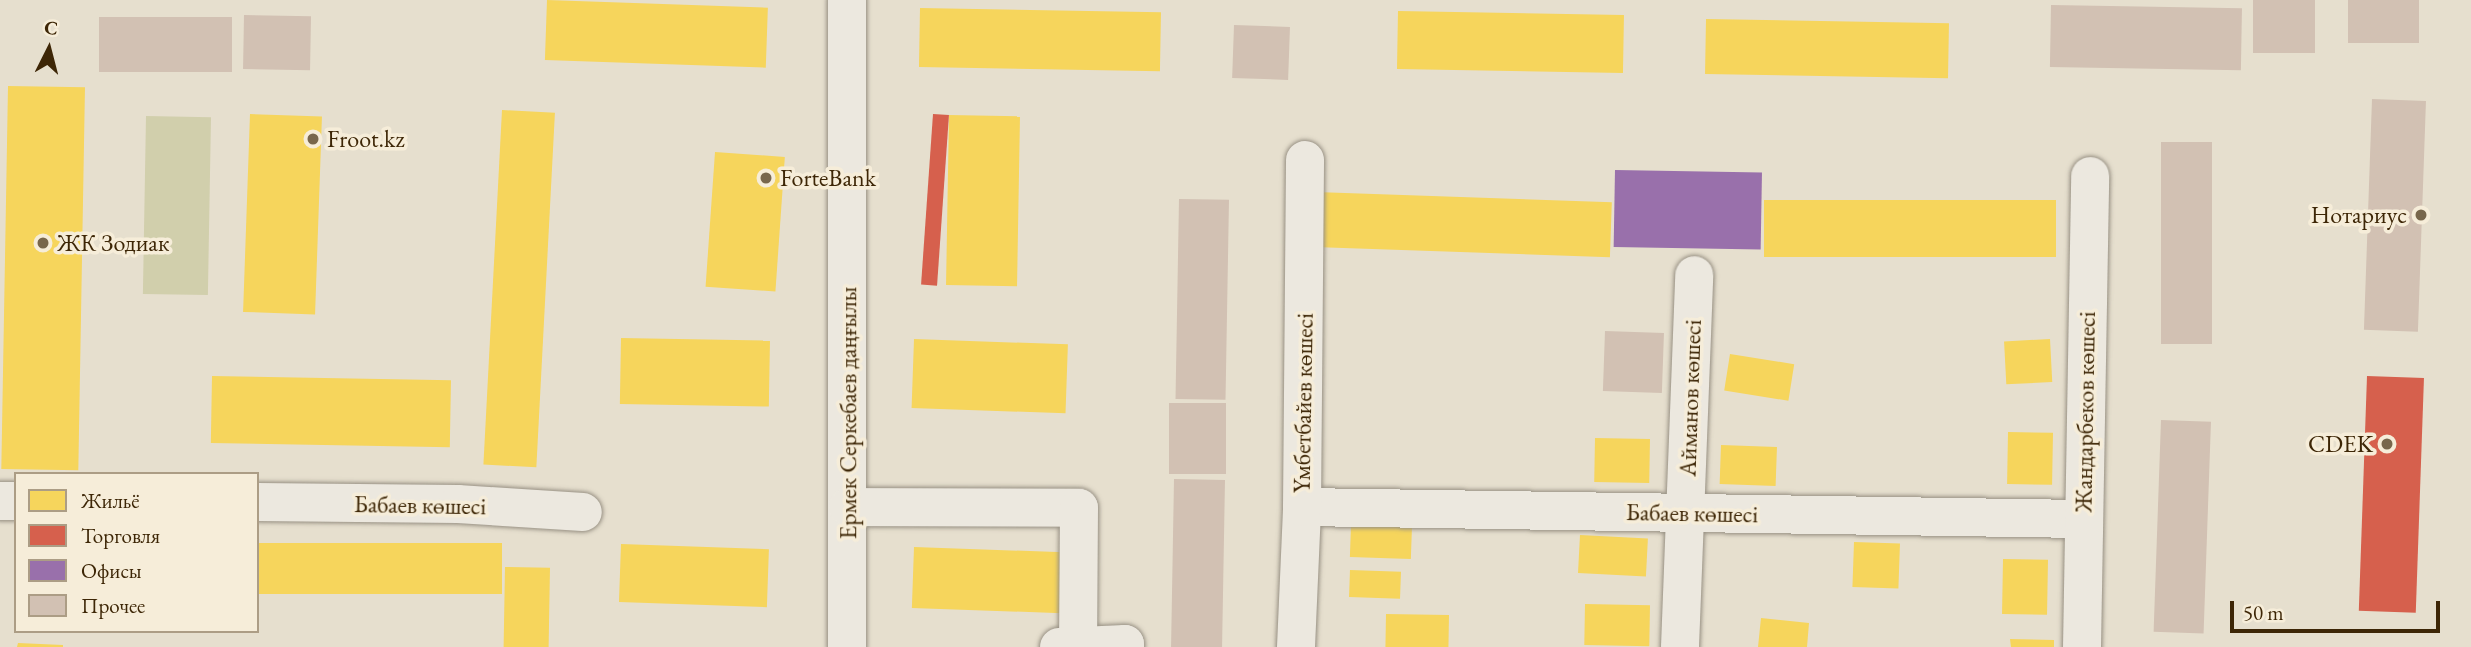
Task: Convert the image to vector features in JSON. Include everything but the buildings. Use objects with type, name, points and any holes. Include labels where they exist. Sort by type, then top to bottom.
[{"type":"street","name":"Ермек Серкебаев даңғылы","points":[[847,0],[847,647]]},
{"type":"street","name":"Үмбетбайев көшесі","points":[[1296,647],[1302,507],[1305,160]]},
{"type":"street","name":"Жандарбеков көшесі","points":[[2082,647],[2090,176]]},
{"type":"street","name":"Айманов көшесі","points":[[1680,647],[1694,275]]},
{"type":"street","name":"Бабаев көшесі","points":[[259,502],[458,504],[583,512]]},
{"type":"street","points":[[848,507],[1079,508],[1069,646],[1125,644],[1125,647]]},
{"type":"street","name":"Бабаев көшесі","points":[[1302,507],[2083,519]]},
{"type":"shaded area","points":[[146,116],[211,117],[208,295],[143,294]]},
{"type":"place","name":"Froot.kz","points":[[313,139]]},
{"type":"place","name":"ForteBank","points":[[766,178]]},
{"type":"place","name":"Нотариуc","points":[[2421,215]]},
{"type":"place","name":"ЖК Зодиак","points":[[43,243]]},
{"type":"place","name":"CDEK","points":[[2387,444]]}]
